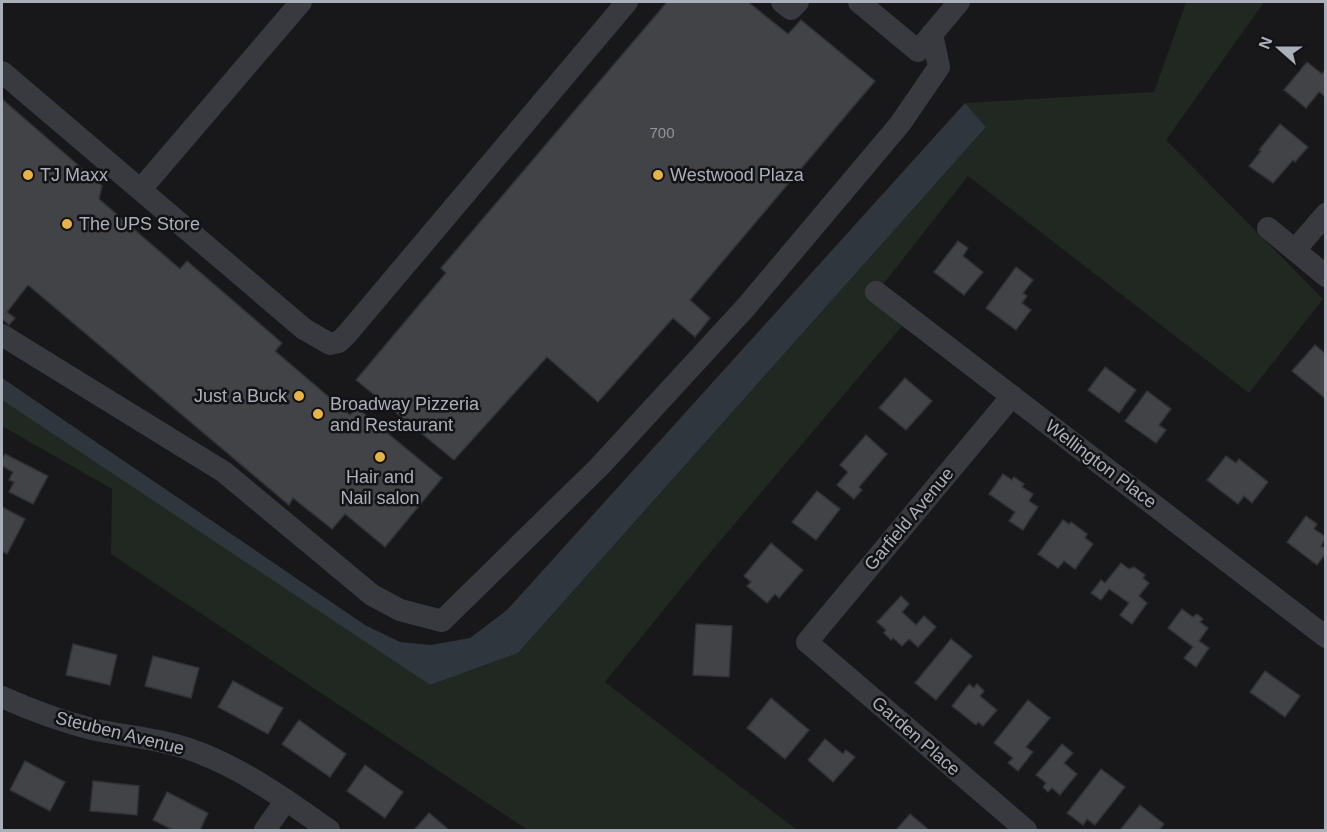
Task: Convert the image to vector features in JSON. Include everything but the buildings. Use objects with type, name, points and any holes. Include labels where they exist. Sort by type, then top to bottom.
[{"type":"street","points":[[141,189],[301,2]]},
{"type":"street","points":[[2,72],[304,329],[330,344],[339,342],[627,2]]},
{"type":"street","points":[[782,2],[791,9],[798,2]]},
{"type":"street","points":[[859,2],[918,51],[959,2]]},
{"type":"street","points":[[2,335],[224,472],[372,595],[400,610],[442,621],[600,466],[746,307],[900,124],[939,67],[932,34]]},
{"type":"street","points":[[1295,250],[1326,214]]},
{"type":"street","points":[[1269,228],[1326,276]]},
{"type":"street","name":"Wellington Place","points":[[876,292],[1326,637]]},
{"type":"street","name":"Garfield Avenue","points":[[807,642],[1012,396]]},
{"type":"street","name":"Garden Place","points":[[807,642],[1026,831]]},
{"type":"street","name":"Steuben Avenue","points":[[2,697],[45,715],[94,729],[154,739],[188,748],[236,771],[286,800],[329,831]]},
{"type":"street","points":[[265,831],[286,800]]},
{"type":"shaded area","points":[[1186,2],[1264,2],[1166,140],[1323,299],[1249,393],[968,176],[877,292],[908,319],[704,560],[605,682],[797,830],[528,830],[111,554],[112,489],[2,426],[2,400],[430,685],[518,653],[986,127],[965,103],[1154,92]]},
{"type":"shaded area","points":[[965,103],[986,127],[518,653],[430,685],[2,400],[2,378],[365,625],[400,642],[431,645],[470,638],[507,610]]},
{"type":"place","name":"TJ Maxx","points":[[28,175]]},
{"type":"place","name":"Westwood Plaza","points":[[658,175]]},
{"type":"place","name":"The UPS Store","points":[[67,224]]},
{"type":"place","name":"Just a Buck","points":[[299,396]]},
{"type":"place","name":"Broadway Pizzeria and Restaurant","points":[[318,414]]},
{"type":"place","name":"Hair and Nail salon","points":[[380,457]]}]
